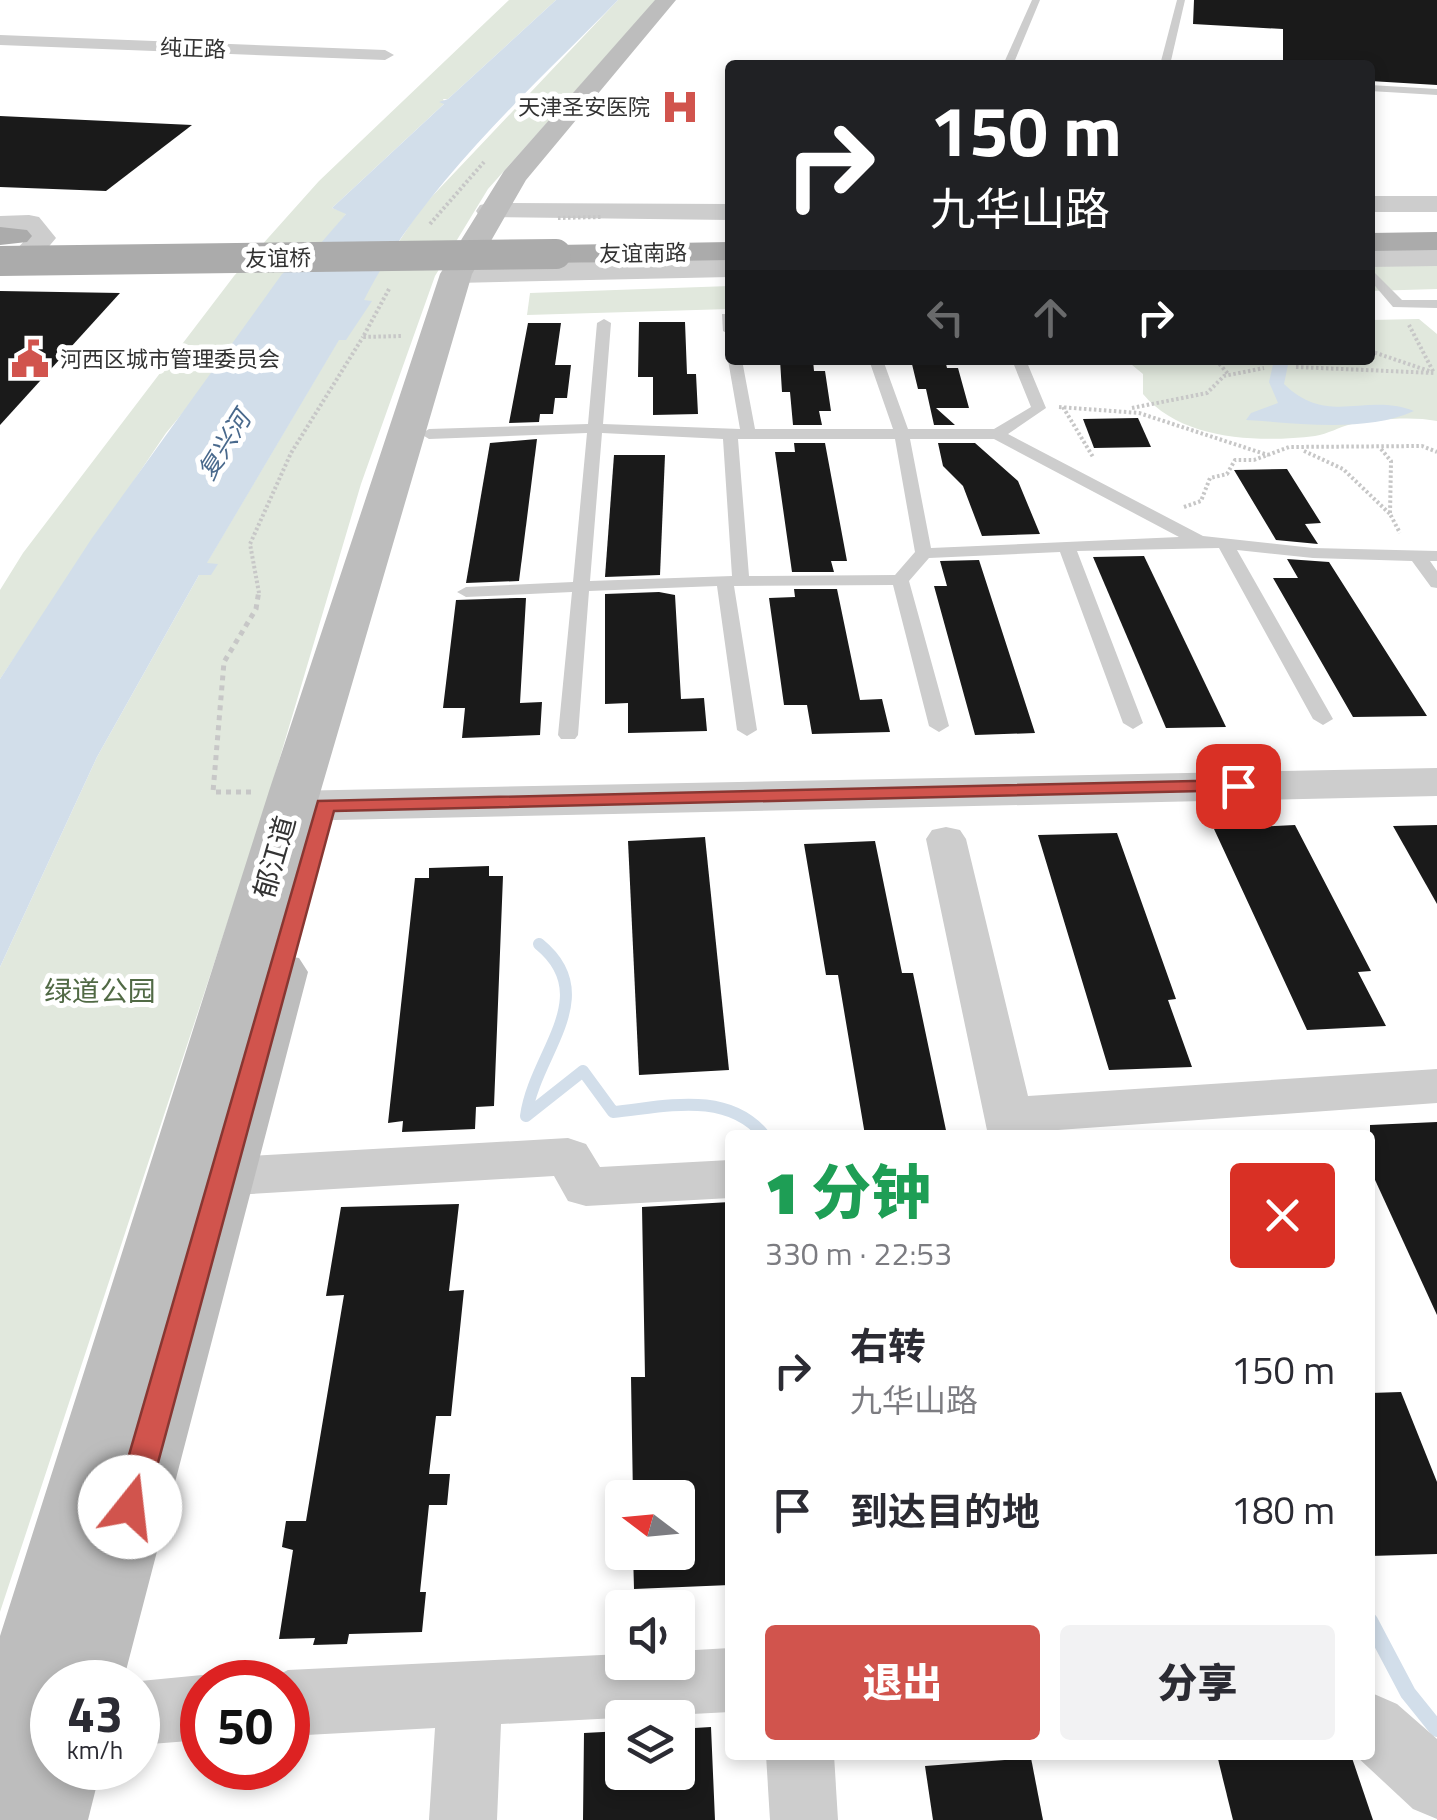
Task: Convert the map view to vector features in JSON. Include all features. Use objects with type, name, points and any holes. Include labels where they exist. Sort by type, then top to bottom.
[{"type":"main road","name":"郁江道","points":[[57,1660],[200,1178],[308,791],[483,242],[666,0]]},
{"type":"main road","name":"郁江道","points":[[308,791],[429,434],[483,242],[680,0]]},
{"type":"main road","points":[[1375,217],[1437,216]]},
{"type":"main road","name":"友谊南路","points":[[561,241],[725,225]]},
{"type":"main road","name":"友谊南路","points":[[561,241],[725,251]]},
{"type":"main road","name":"友谊桥","points":[[3,244],[561,241]]},
{"type":"main road","points":[[1375,242],[1437,241]]},
{"type":"main road","name":"郁江道","points":[[87,1660],[200,1178]]},
{"type":"main road","name":"郁江道","points":[[38,1790],[42,1820]]},
{"type":"street","name":"纯正路","points":[[0,40],[385,55]]},
{"type":"street","points":[[1375,204],[1437,204]]},
{"type":"street","points":[[483,242],[725,212]]},
{"type":"street","points":[[1375,225],[1437,224]]},
{"type":"street","points":[[1375,234],[1437,233]]},
{"type":"street","points":[[483,242],[725,239]]},
{"type":"street","points":[[483,242],[678,268],[725,268]]},
{"type":"street","points":[[1375,258],[1437,257]]},
{"type":"street","points":[[308,791],[1437,756]]},
{"type":"street","points":[[308,791],[1437,782]]},
{"type":"street","points":[[946,840],[1010,1125],[1437,1086]]},
{"type":"street","points":[[200,1178],[568,1157],[586,1187],[725,1179]]},
{"type":"street","points":[[310,1702],[725,1680]]},
{"type":"street","points":[[462,1820],[470,1692]]},
{"type":"street","points":[[1375,1728],[1437,1785]]},
{"type":"street","points":[[800,1760],[804,1820]]},
{"type":"lane","points":[[1010,60],[1036,0]]},
{"type":"lane","points":[[1166,60],[1181,0]]},
{"type":"lane","points":[[1375,88],[1437,92]]},
{"type":"lane","points":[[1375,278],[1398,304],[1437,304]]},
{"type":"lane","points":[[568,735],[604,323]]},
{"type":"lane","points":[[736,365],[748,434]]},
{"type":"lane","points":[[878,365],[902,434],[924,553]]},
{"type":"lane","points":[[997,434],[1039,408],[1021,365]]},
{"type":"lane","points":[[429,434],[596,428],[730,434],[997,434],[1200,542]]},
{"type":"lane","points":[[730,434],[733,582],[747,730]]},
{"type":"lane","points":[[466,592],[900,580],[924,553],[1200,542],[1428,557],[1437,583]]},
{"type":"lane","points":[[1225,544],[1323,719]]},
{"type":"lane","points":[[1067,547],[1132,722]]},
{"type":"lane","points":[[900,580],[939,726]]},
{"type":"path","points":[[1398,304],[1436,374]]},
{"type":"path","points":[[308,791],[213,792],[219,754],[219,684],[230,646],[257,615],[262,580],[250,544],[264,505],[363,337]]},
{"type":"path","points":[[1375,352],[1436,374]]},
{"type":"path","points":[[1220,365],[1229,376]]},
{"type":"path","points":[[1296,367],[1436,374]]},
{"type":"path","points":[[1039,408],[1131,408],[1207,393],[1229,376],[1264,368]]},
{"type":"path","points":[[1062,406],[1094,460],[1095,469],[1076,476]]},
{"type":"path","points":[[1131,408],[1269,456]]},
{"type":"path","points":[[1154,517],[1201,501],[1210,478],[1227,474],[1234,460],[1269,456],[1290,447],[1422,446],[1437,452]]},
{"type":"path","points":[[1290,447],[1329,459],[1390,514],[1428,557]]},
{"type":"path","points":[[1380,449],[1391,461],[1390,514]]},
{"type":"green space","points":[[509,0],[556,0],[448,99],[443,99],[445,103],[332,208],[347,213],[166,433],[0,679],[0,590],[23,553],[234,276],[319,181]]},
{"type":"green space","name":"绿道公园","points":[[618,0],[656,0],[488,189],[435,276],[361,484],[262,818],[0,1612],[0,967],[97,757],[199,575],[216,564],[206,564],[378,273],[422,207]]},
{"type":"green space","points":[[1437,262],[1437,289],[1375,291],[1375,264]]},
{"type":"green space","points":[[725,286],[725,309],[527,315],[530,293]]},
{"type":"green space","points":[[1419,319],[1437,334],[1437,421],[1372,421],[1293,438],[1222,435],[1178,421],[1159,409],[1143,394],[1143,374],[1132,365],[1375,365],[1375,320]]},
{"type":"water","name":"复兴河","points":[[556,0],[618,0],[479,141],[415,218],[388,258],[364,300],[372,301],[346,340],[339,340],[207,563],[218,564],[211,575],[199,575],[97,757],[0,967],[0,679],[92,538],[282,274],[314,251],[346,214],[332,208],[444,104],[439,102],[448,99]]},
{"type":"water","points":[[1273,365],[1288,365],[1284,384],[1316,404],[1396,406],[1414,411],[1353,424],[1246,420],[1251,413],[1278,403],[1269,382]]},
{"type":"building","points":[[1194,0],[1437,0],[1437,85],[1375,81],[1375,60],[1283,60],[1283,29],[1193,24]]},
{"type":"building","points":[[0,116],[192,125],[106,191],[0,187]]},
{"type":"building","name":"河西区城市管理委员会","points":[[0,291],[120,293],[0,425]]},
{"type":"building","points":[[639,322],[685,322],[687,374],[696,374],[698,414],[653,415],[653,377],[638,377]]},
{"type":"building","points":[[528,323],[561,323],[555,365],[571,365],[567,398],[555,398],[553,414],[540,414],[539,422],[509,423]]},
{"type":"building","points":[[780,365],[813,365],[814,371],[825,371],[831,411],[819,411],[822,425],[793,425],[790,392],[782,392]]},
{"type":"building","points":[[912,365],[958,368],[969,408],[936,408],[955,425],[934,425],[926,389],[918,389]]},
{"type":"building","points":[[1138,418],[1151,447],[1094,448],[1083,419]]},
{"type":"building","points":[[537,439],[519,581],[466,583],[490,443]]},
{"type":"building","points":[[794,443],[825,443],[847,561],[831,561],[834,572],[792,572],[775,452],[795,452]]},
{"type":"building","points":[[938,443],[975,443],[1018,481],[1040,534],[982,536],[963,486],[943,466]]},
{"type":"building","points":[[614,455],[665,455],[660,575],[605,577]]},
{"type":"building","points":[[1287,469],[1321,523],[1305,524],[1318,544],[1276,540],[1234,470]]},
{"type":"building","points":[[1144,556],[1226,727],[1166,728],[1093,557]]},
{"type":"building","points":[[1287,559],[1329,562],[1427,716],[1353,717],[1273,578],[1298,578]]},
{"type":"building","points":[[979,560],[1035,733],[975,735],[934,586],[947,586],[940,561]]},
{"type":"building","points":[[794,589],[837,589],[860,700],[882,699],[890,732],[812,734],[807,705],[784,705],[769,598],[795,597]]},
{"type":"building","points":[[605,594],[675,595],[681,699],[704,698],[707,731],[628,733],[628,703],[605,704]]},
{"type":"building","points":[[526,598],[520,703],[542,702],[540,735],[462,738],[465,708],[443,708],[456,600]]},
{"type":"building","points":[[1295,825],[1371,971],[1358,972],[1386,1026],[1307,1030],[1214,829]]},
{"type":"building","points":[[1437,825],[1437,904],[1393,826]]},
{"type":"building","points":[[1117,833],[1176,999],[1168,1000],[1192,1067],[1109,1070],[1038,835]]},
{"type":"building","points":[[705,837],[729,1070],[639,1075],[628,841]]},
{"type":"building","points":[[875,841],[902,973],[913,973],[946,1130],[864,1130],[838,975],[826,975],[804,844]]},
{"type":"building","points":[[489,866],[489,876],[503,876],[494,1106],[476,1107],[475,1129],[402,1132],[403,1121],[388,1123],[415,878],[429,878],[429,868]]},
{"type":"building","points":[[1437,1122],[1437,1315],[1375,1180],[1375,1130],[1370,1130],[1370,1125]]},
{"type":"building","points":[[725,1202],[725,1585],[634,1589],[633,1570],[695,1570],[695,1480],[633,1480],[631,1377],[645,1377],[642,1207]]},
{"type":"building","points":[[459,1204],[449,1291],[464,1290],[451,1416],[436,1416],[429,1474],[450,1474],[447,1505],[429,1505],[420,1592],[426,1592],[422,1632],[349,1634],[347,1644],[313,1645],[315,1638],[279,1639],[293,1550],[282,1547],[286,1521],[306,1521],[344,1295],[326,1296],[341,1207]]},
{"type":"building","points":[[1401,1392],[1437,1482],[1437,1554],[1375,1556],[1375,1393]]},
{"type":"building","points":[[711,1727],[715,1820],[583,1820],[584,1733],[605,1732],[605,1790],[695,1790],[695,1728]]},
{"type":"building","points":[[1031,1760],[1043,1820],[933,1820],[925,1766]]},
{"type":"building","points":[[1218,1760],[1353,1760],[1373,1820],[1233,1820]]},
{"type":"waterway","points":[[539,944],[557,964],[565,984],[565,1005],[526,1116],[583,1071],[613,1112],[674,1105],[713,1107],[732,1112],[759,1130]]},
{"type":"waterway","points":[[1375,1630],[1408,1693],[1437,1729]]},
{"type":"place","name":"天津圣安医院","points":[[680,107]]},
{"type":"place","name":"河西区城市管理委员会","points":[[30,359]]},
{"type":"route","points":[[130,1507],[325,805],[1238,786]]}]
